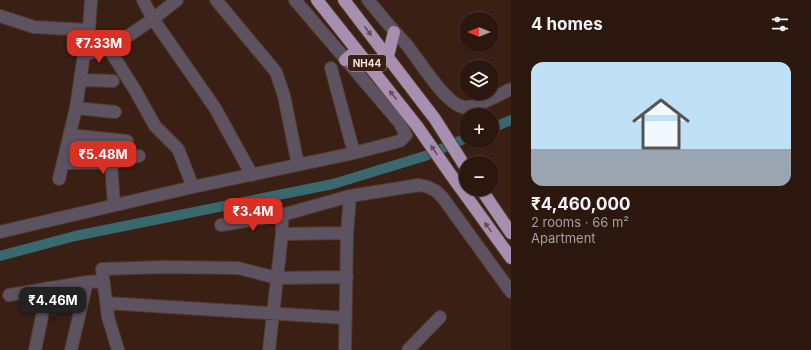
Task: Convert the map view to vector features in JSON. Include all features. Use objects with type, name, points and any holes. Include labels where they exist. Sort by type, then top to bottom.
[{"type":"highway","name":"NH44","points":[[317,0],[418,126],[451,175],[511,258]]},
{"type":"highway","name":"NH44","points":[[344,0],[435,119],[459,157]]},
{"type":"highway","points":[[388,56],[394,32]]},
{"type":"highway","points":[[345,60],[357,50]]},
{"type":"highway","points":[[486,196],[511,232]]},
{"type":"street","points":[[59,179],[76,108],[89,30],[91,0]]},
{"type":"street","points":[[143,0],[153,19],[215,108],[252,175]]},
{"type":"street","points":[[84,54],[109,49],[153,19],[177,0]]},
{"type":"street","points":[[216,0],[276,72],[284,96],[298,165]]},
{"type":"street","points":[[0,232],[193,187],[354,153],[400,141],[406,135],[399,122],[295,0]]},
{"type":"street","points":[[368,0],[409,48],[437,86],[458,106],[472,106],[511,89]]},
{"type":"street","points":[[0,16],[34,27],[89,30]]},
{"type":"street","points":[[109,49],[136,90],[155,126],[178,149],[193,187]]},
{"type":"street","points":[[331,68],[354,153]]},
{"type":"street","points":[[81,80],[113,81]]},
{"type":"street","points":[[76,108],[115,112]]},
{"type":"street","points":[[70,135],[127,141]]},
{"type":"street","points":[[64,163],[111,163],[139,156]]},
{"type":"street","points":[[111,163],[114,205]]},
{"type":"street","points":[[221,225],[282,215],[350,196],[419,185],[428,187],[436,191],[449,206],[511,292]]},
{"type":"street","points":[[345,350],[348,277],[347,233],[350,196]]},
{"type":"street","points":[[268,350],[282,234],[282,215]]},
{"type":"street","points":[[282,234],[347,233]]},
{"type":"street","points":[[118,350],[108,317],[102,269],[165,267],[238,268],[277,278],[348,277]]},
{"type":"street","points":[[9,296],[48,288],[103,281]]},
{"type":"street","points":[[71,350],[87,282]]},
{"type":"street","points":[[35,350],[48,288]]},
{"type":"street","points":[[106,303],[273,315],[346,318]]},
{"type":"street","points":[[408,350],[440,317]]},
{"type":"waterway","points":[[499,125],[511,120]]},
{"type":"waterway","points":[[0,256],[75,236],[333,184],[425,156],[459,141]]}]
